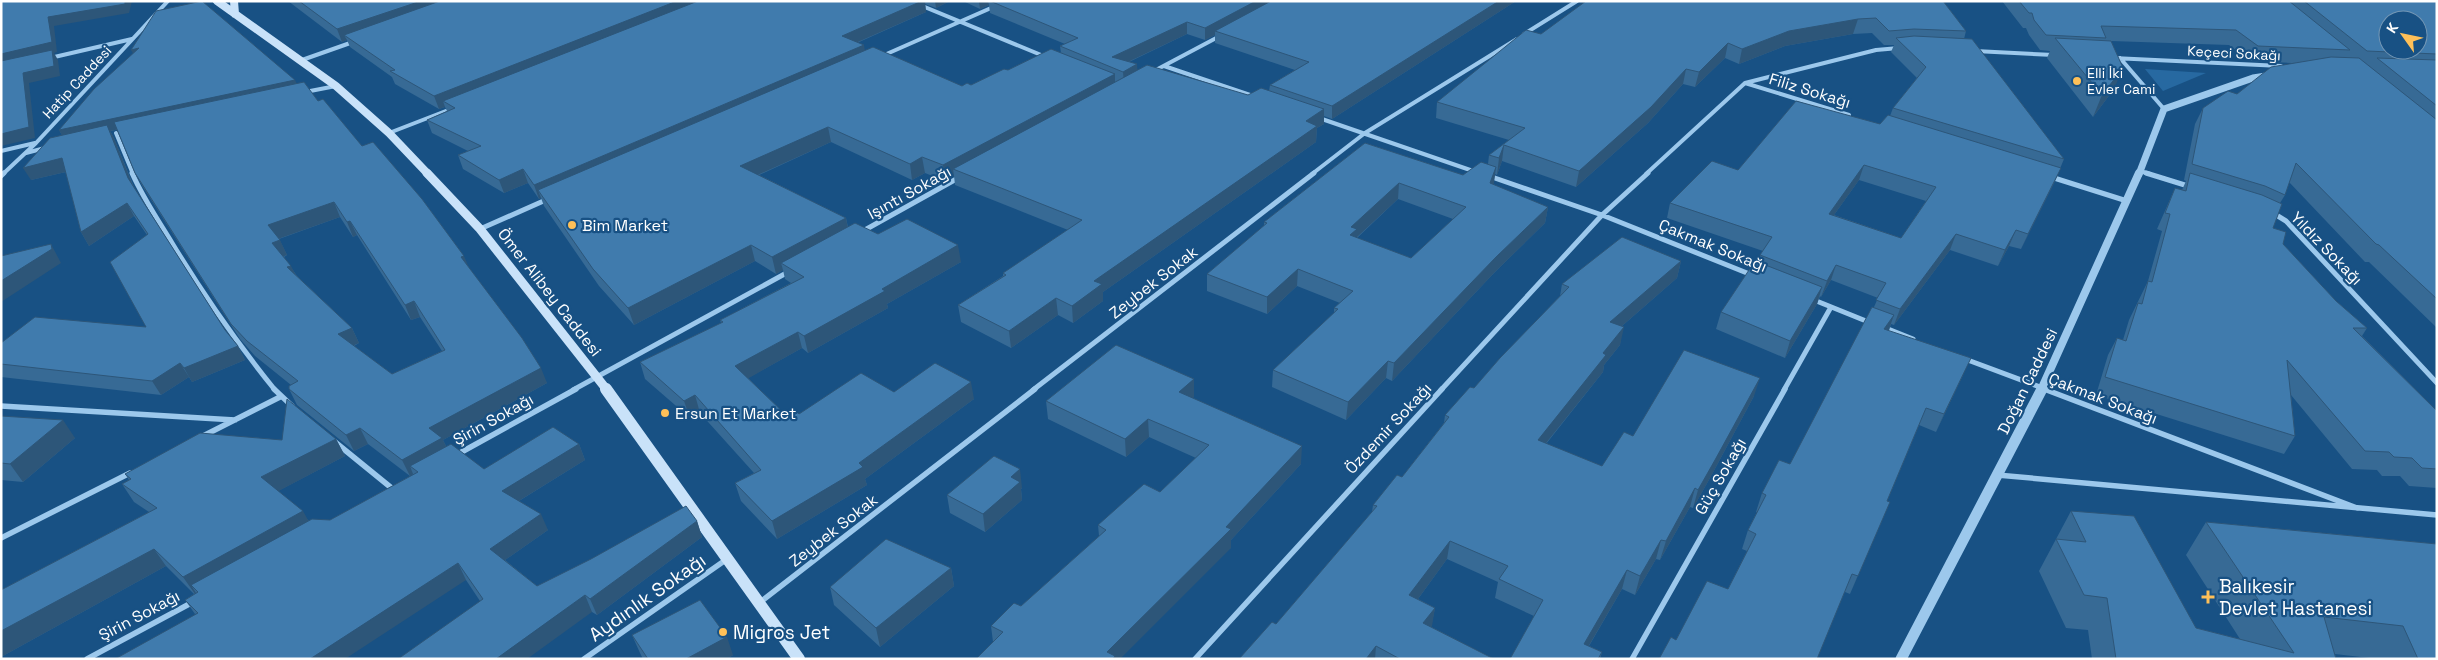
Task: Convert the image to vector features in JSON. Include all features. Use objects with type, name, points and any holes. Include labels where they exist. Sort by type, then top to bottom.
[{"type":"main road","name":"Ömer Alibey Caddesi","points":[[217,1],[336,86],[389,133],[480,229],[598,377],[799,659]]},
{"type":"main road","points":[[234,1],[236,14]]},
{"type":"street","name":"Hatip Caddesi","points":[[1,176],[36,143],[168,1]]},
{"type":"street","points":[[910,1],[1048,58]]},
{"type":"street","points":[[878,57],[1007,1]]},
{"type":"street","name":"Zeybek Sokak","points":[[759,603],[1365,133],[1577,1]]},
{"type":"street","points":[[1148,75],[1225,34]]},
{"type":"street","points":[[48,58],[132,39]]},
{"type":"street","points":[[302,60],[361,39]]},
{"type":"street","points":[[1744,83],[1876,50],[1908,47]]},
{"type":"street","points":[[1966,50],[2062,55]]},
{"type":"street","name":"Keçeci Sokağı","points":[[2110,58],[2290,70]]},
{"type":"street","points":[[2120,58],[2164,109],[2253,78],[2290,70]]},
{"type":"street","points":[[1164,66],[1265,100]]},
{"type":"street","name":"Filiz Sokağı","points":[[1744,83],[1859,118]]},
{"type":"street","name":"Özdemir Sokağı","points":[[1195,659],[1602,215],[1744,83]]},
{"type":"street","points":[[296,94],[336,86]]},
{"type":"street","points":[[389,133],[458,106]]},
{"type":"street","name":"Doğan Caddesi","points":[[1901,659],[2042,389],[2127,201],[2164,109]]},
{"type":"street","name":"Çakmak Sokağı","points":[[1310,115],[1602,215],[1758,278]]},
{"type":"street","points":[[107,135],[126,131]]},
{"type":"street","points":[[116,133],[139,189],[180,256],[236,342],[280,397],[295,409]]},
{"type":"street","points":[[1,152],[36,143]]},
{"type":"street","points":[[26,152],[53,147]]},
{"type":"street","points":[[2140,171],[2193,187]]},
{"type":"street","name":"Işıntı Sokağı","points":[[854,236],[966,174]]},
{"type":"street","points":[[2041,174],[2127,201]]},
{"type":"street","points":[[480,229],[552,198]]},
{"type":"street","name":"Yıldız Sokağı","points":[[2263,210],[2286,221],[2437,383]]},
{"type":"street","points":[[598,377],[793,270]]},
{"type":"street","points":[[1804,296],[1923,343]]},
{"type":"street","name":"Güç Sokağı","points":[[1632,659],[1832,307]]},
{"type":"street","name":"Çakmak Sokağı","points":[[1959,357],[2357,508]]},
{"type":"street","name":"Şirin Sokağı","points":[[453,457],[598,377]]},
{"type":"street","points":[[192,442],[280,397]]},
{"type":"street","points":[[1,406],[236,420]]},
{"type":"street","points":[[332,439],[394,490]]},
{"type":"street","points":[[1,538],[140,468]]},
{"type":"street","name":"Çakmak Sokağı","points":[[1997,475],[2437,515]]},
{"type":"street","points":[[386,494],[402,485]]},
{"type":"street","name":"Aydınlık Sokağı","points":[[584,659],[727,559]]},
{"type":"street","name":"Şirin Sokağı","points":[[87,659],[196,600]]},
{"type":"shaded area","points":[[2145,69],[2206,73],[2163,91]]},
{"type":"building","points":[[1,1],[125,1],[125,4],[48,17],[52,42],[1,54]]},
{"type":"building","points":[[202,1],[295,80],[59,130],[94,89],[139,48],[131,50],[156,11]]},
{"type":"building","points":[[299,1],[421,1],[337,29]]},
{"type":"building","points":[[440,1],[677,1],[434,96],[390,71],[395,70],[344,35]]},
{"type":"building","points":[[698,1],[922,1],[842,36],[864,45],[534,185],[523,169],[499,180],[458,155],[481,146],[427,120],[455,108],[443,101]]},
{"type":"building","points":[[990,1],[1256,1],[1205,28],[1187,22],[1112,57],[1137,64],[1123,72],[1060,46],[1078,38]]},
{"type":"building","points":[[1271,1],[1499,1],[1332,106],[1270,85],[1309,62],[1215,31]]},
{"type":"building","points":[[1586,1],[1943,1],[1966,31],[1914,29],[1889,31],[1876,18],[1858,19],[1789,31],[1742,49],[1728,43],[1699,72],[1686,69],[1651,107],[1579,171],[1504,145],[1499,158],[1489,155],[1525,128],[1437,102],[1526,30],[1541,34]]},
{"type":"building","points":[[2019,1],[2289,1],[2350,50],[2258,46],[2236,30],[2101,26],[2106,38],[2046,35],[2034,20],[2032,13],[2029,13]]},
{"type":"building","points":[[2304,1],[2437,1],[2437,54],[2428,54],[2428,10],[2378,10],[2378,51],[2367,51]]},
{"type":"building","points":[[1914,36],[1972,39],[2064,159],[1893,108],[1926,67],[1896,38]]},
{"type":"building","points":[[2055,38],[2111,41],[2123,68],[2102,95]]},
{"type":"building","points":[[873,47],[962,86],[967,83],[971,85],[1004,69],[1008,70],[1051,49],[1115,74],[943,165],[922,157],[910,164],[828,127],[740,166],[846,218],[772,257],[751,245],[628,308],[593,269],[538,190]]},
{"type":"building","points":[[52,50],[54,66],[23,73],[29,127],[1,134],[1,61]]},
{"type":"building","points":[[2331,57],[2359,58],[2437,120],[2437,299],[2376,244],[2296,163],[2285,195],[2265,186],[2192,164],[2203,108],[2228,91],[2237,94],[2271,67]]},
{"type":"building","points":[[2380,60],[2437,60],[2437,106]]},
{"type":"building","points":[[1147,65],[1248,95],[1261,88],[1324,109],[1306,121],[1317,126],[1094,281],[1102,284],[1072,306],[1056,298],[1009,331],[958,305],[1006,275],[1003,273],[1082,220],[953,169]]},
{"type":"building","points":[[304,82],[318,101],[323,99],[362,146],[373,142],[422,199],[464,256],[461,257],[522,338],[541,368],[429,428],[442,438],[402,460],[360,428],[346,435],[289,389],[289,386],[298,381],[247,341],[231,324],[135,173],[114,122]],"holes":[[[334,202],[347,222],[350,221],[405,305],[414,301],[445,350],[392,374],[338,334],[352,328],[287,267],[291,266],[272,243],[280,240],[268,225]]]},
{"type":"building","points":[[1796,101],[1880,124],[1888,115],[2061,168],[2028,234],[2016,230],[2005,250],[1956,234],[1900,309],[1876,300],[1886,283],[1836,265],[1827,281],[1760,255],[1772,237],[1670,203],[1712,161],[1738,170]],"holes":[[[1864,165],[1936,187],[1901,238],[1829,214]]]},
{"type":"building","points":[[107,125],[128,178],[225,330],[238,346],[184,368],[180,363],[152,381],[1,364],[1,343],[35,317],[146,327],[110,262],[148,234],[127,203],[81,232],[62,158],[23,168],[50,138]]},
{"type":"building","points":[[1365,143],[1463,175],[1481,162],[1496,167],[1490,183],[1548,207],[1496,257],[1394,363],[1388,361],[1348,402],[1273,370],[1338,309],[1334,308],[1353,291],[1298,269],[1267,297],[1207,274],[1267,223],[1264,222]],"holes":[[[1399,183],[1466,207],[1411,258],[1350,235],[1357,229],[1351,227]]]},
{"type":"building","points":[[2190,173],[2262,195],[2282,204],[2273,228],[2286,232],[2283,244],[2336,301],[2367,328],[2353,328],[2437,411],[2437,469],[2422,468],[2412,458],[2394,457],[2389,452],[2365,451],[2287,360],[2295,436],[2105,377],[2117,338],[2126,341],[2138,303],[2142,304],[2148,281],[2152,282],[2170,214],[2165,213],[2175,188],[2186,191]]},
{"type":"building","points":[[907,219],[958,245],[882,289],[885,291],[804,336],[798,332],[735,366],[785,414],[795,410],[799,414],[861,373],[894,392],[935,363],[971,382],[859,463],[863,467],[772,521],[735,483],[761,470],[695,395],[684,401],[640,362],[723,322],[720,320],[804,277],[781,263],[855,223],[878,234]]},
{"type":"building","points":[[1622,237],[1681,261],[1610,322],[1624,327],[1603,353],[1606,355],[1538,440],[1602,466],[1624,432],[1633,436],[1684,350],[1760,378],[1698,490],[1695,488],[1666,541],[1661,540],[1640,576],[1627,570],[1584,644],[1602,652],[1598,659],[1510,659],[1543,600],[1499,579],[1508,566],[1450,541],[1409,595],[1435,608],[1423,623],[1494,659],[1400,659],[1376,646],[1366,659],[1239,659],[1272,622],[1276,624],[1377,506],[1373,505],[1397,475],[1402,477],[1449,417],[1445,415],[1470,387],[1474,388],[1500,358],[1569,287],[1562,284]]},
{"type":"building","points":[[51,244],[52,249],[1,281],[1,256]]},
{"type":"building","points":[[1755,261],[1822,287],[1790,341],[1721,312]]},
{"type":"building","points":[[1872,307],[1894,315],[1884,329],[1971,358],[1944,414],[1926,408],[1887,501],[1890,502],[1858,576],[1852,574],[1817,659],[1659,659],[1671,637],[1676,640],[1707,581],[1728,589],[1756,534],[1748,530],[1766,495],[1762,493],[1779,460],[1790,464]]},
{"type":"building","points":[[1116,345],[1194,379],[1179,392],[1302,446],[1226,527],[1231,529],[1107,652],[1115,656],[1113,659],[976,659],[1003,632],[991,626],[1014,603],[1021,606],[1106,530],[1098,525],[1144,484],[1160,492],[1209,445],[1148,419],[1125,439],[1046,401]]},
{"type":"building","points":[[287,399],[336,439],[261,477],[303,511],[183,577],[154,549],[1,631],[1,590],[157,508],[122,484],[131,479],[125,474],[200,433],[282,440]]},
{"type":"building","points":[[1,416],[63,420],[10,464],[1,463]]},
{"type":"building","points":[[553,427],[579,444],[502,491],[541,514],[490,549],[537,586],[591,559],[686,506],[697,521],[590,599],[585,595],[496,659],[398,659],[483,599],[458,563],[310,659],[115,659],[198,613],[185,600],[198,592],[191,585],[312,519],[330,520],[418,472],[410,466],[451,444],[484,469]]},
{"type":"building","points":[[994,456],[1020,469],[1011,477],[1020,482],[983,514],[947,495]]},
{"type":"building","points":[[2071,511],[2134,516],[2196,628],[2294,653],[2206,522],[2437,544],[2437,659],[2418,659],[2403,626],[2324,617],[2336,659],[2116,659],[2107,598],[2084,595],[2056,539],[2086,542]]},
{"type":"building","points":[[886,539],[951,568],[876,628],[830,587]]},
{"type":"building","points":[[700,600],[727,637],[686,659],[648,659],[632,635]]},
{"type":"place","name":"Elli İki Evler Cami","points":[[2077,81]]},
{"type":"place","name":"Bim Market","points":[[572,225]]},
{"type":"place","name":"Ersun Et Market","points":[[665,413]]},
{"type":"place","name":"Balıkesir Devlet Hastanesi","points":[[2208,597]]},
{"type":"place","name":"Migros Jet","points":[[723,632]]}]
